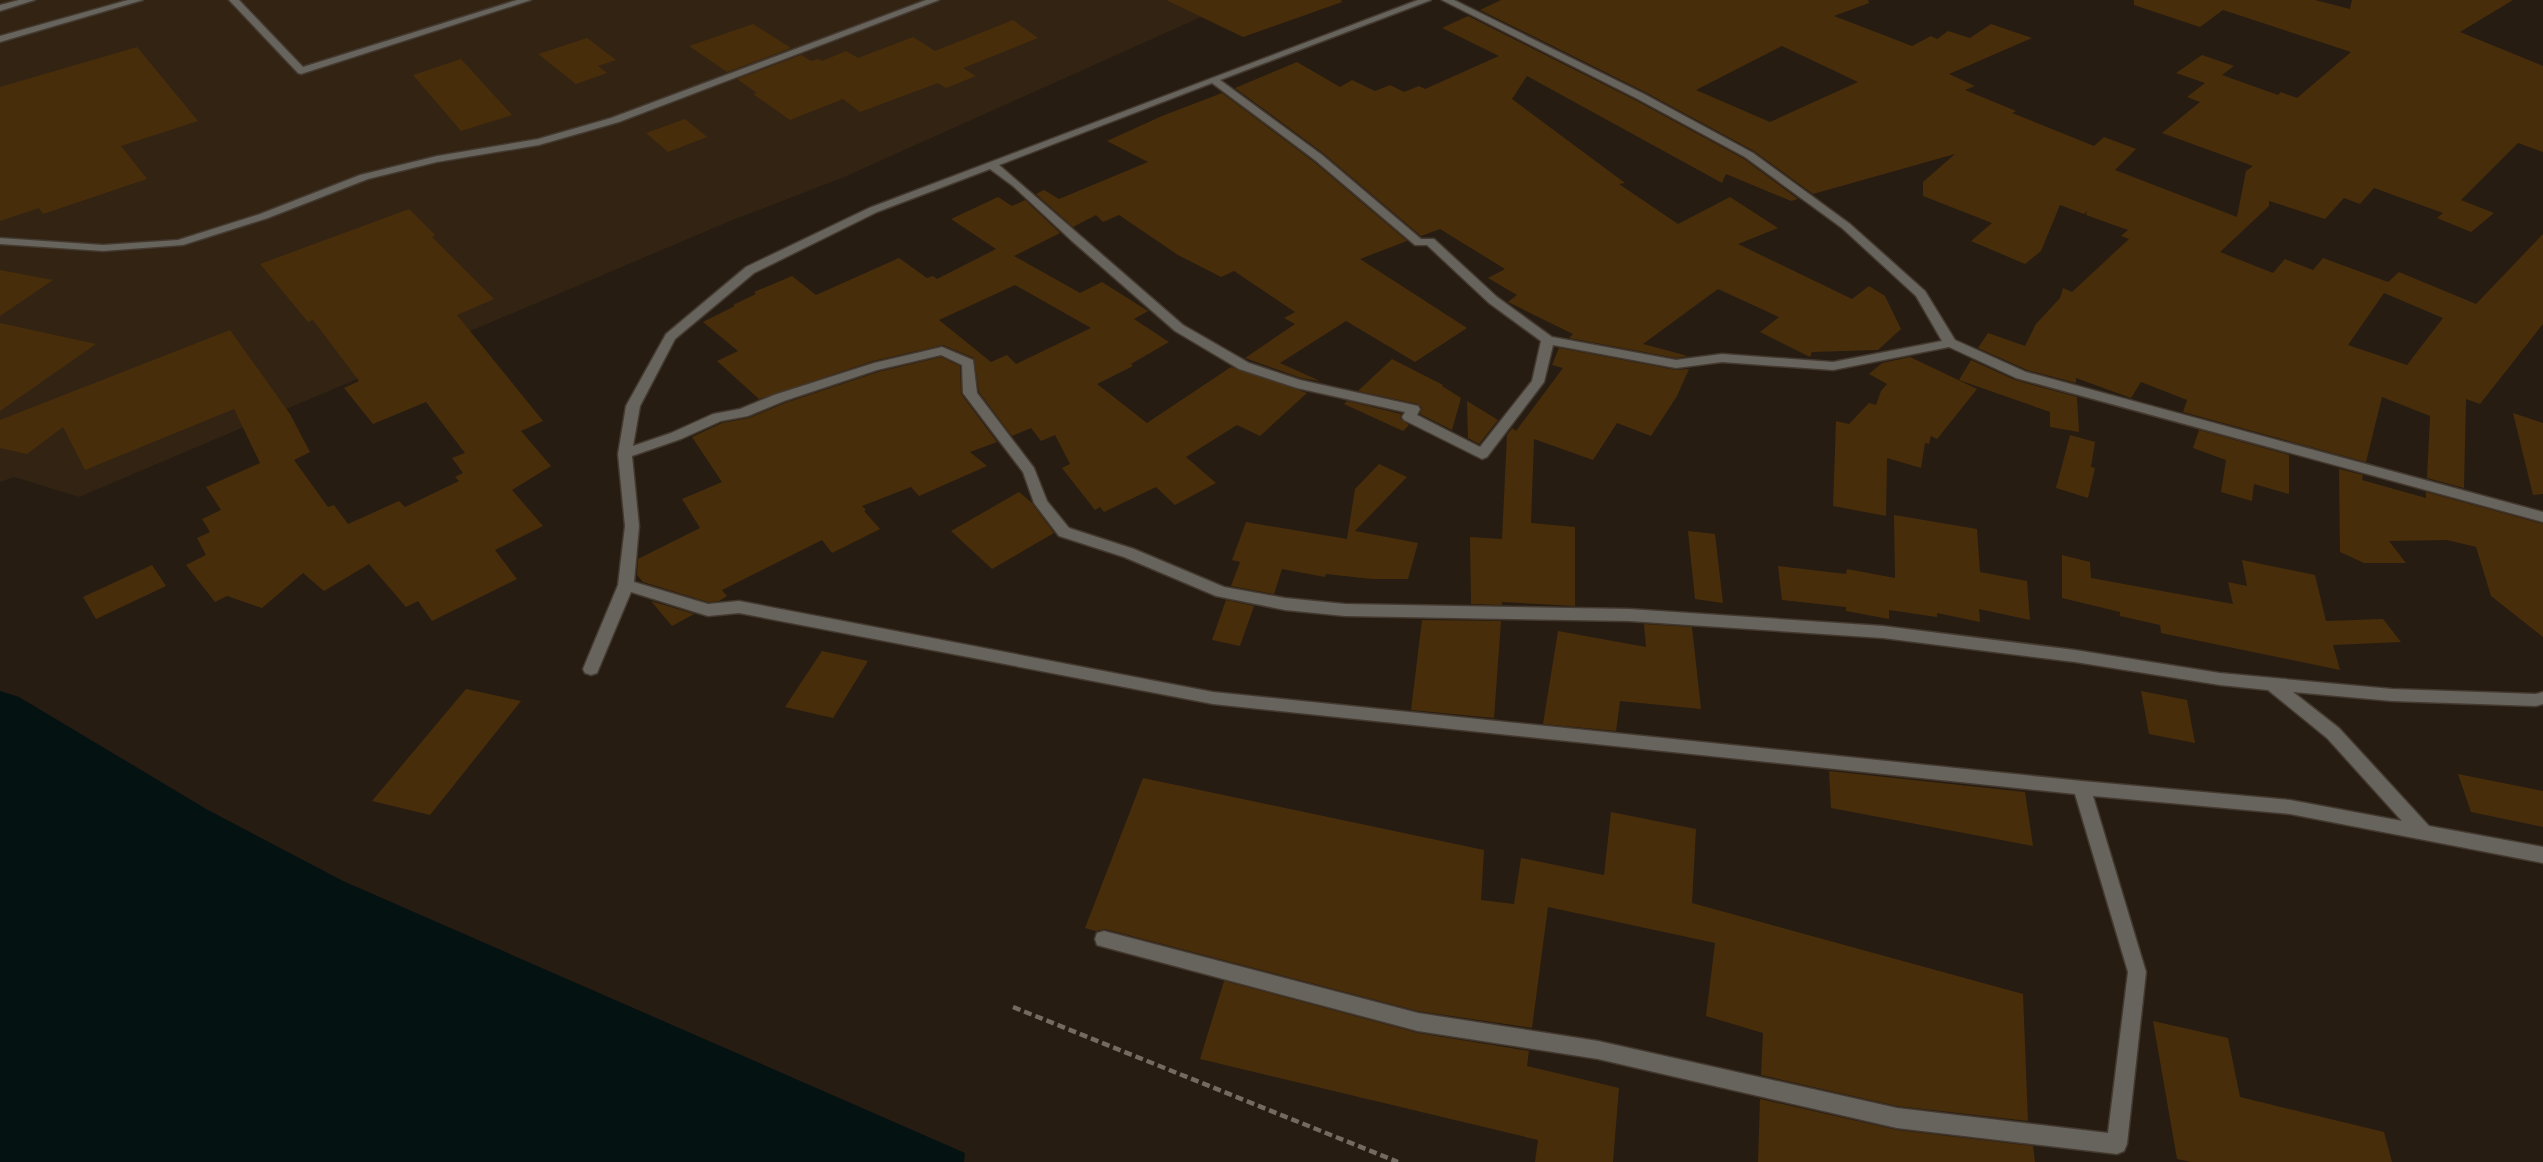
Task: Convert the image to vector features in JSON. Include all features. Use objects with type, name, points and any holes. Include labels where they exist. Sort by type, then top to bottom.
[{"type":"street","points":[[0,8],[30,0]]},
{"type":"street","points":[[0,39],[138,0]]},
{"type":"street","points":[[234,0],[301,71],[526,0]]},
{"type":"street","points":[[0,241],[102,248],[179,243],[264,216],[364,177],[437,159],[540,142],[615,120],[934,0]]},
{"type":"street","points":[[591,669],[626,585],[632,526],[625,454],[633,406],[670,337],[750,270],[873,210],[1426,0]]},
{"type":"street","points":[[1447,0],[1640,96],[1749,156],[1846,226],[1921,294],[1950,343],[2021,375],[2543,517]]},
{"type":"street","points":[[1213,79],[1279,126],[1363,192],[1419,243],[1430,241],[1493,300],[1548,340],[1676,364],[1722,358],[1833,366],[1950,343]]},
{"type":"street","points":[[991,164],[1017,184],[1076,239],[1179,328],[1244,366],[1297,384],[1413,408],[1409,417],[1482,454],[1538,382],[1548,340]]},
{"type":"street","points":[[625,454],[718,417],[743,413],[844,376],[942,351],[968,363],[970,393],[1029,471],[1041,503],[1064,532],[1129,553],[1221,592],[1285,604],[1346,610],[1629,615],[1883,632],[2075,656],[2220,680],[2392,695],[2536,700],[2543,698]]},
{"type":"street","points":[[626,585],[708,610],[739,607],[1213,698],[2082,788],[2290,807],[2543,855]]},
{"type":"street","points":[[2272,684],[2333,733],[2425,834]]},
{"type":"street","points":[[1104,939],[1418,1022],[1598,1050],[1897,1118],[2117,1144],[2137,972],[2082,788]]},
{"type":"path","points":[[1013,1007],[1398,1162]]},
{"type":"shaded area","points":[[0,0],[1239,0],[842,178],[735,219],[79,497],[14,477],[0,482]]},
{"type":"shaded area","points":[[0,691],[19,697],[208,810],[343,881],[965,1153],[964,1162],[0,1162]]},
{"type":"building","points":[[1166,0],[1341,0],[1342,2],[1243,37]]},
{"type":"building","points":[[1501,0],[1868,0],[1869,3],[1834,16],[1912,46],[1931,36],[1937,39],[1948,31],[1970,38],[1991,24],[2032,38],[1949,74],[1975,86],[1965,90],[2016,111],[2012,113],[2094,146],[2104,137],[2136,149],[2115,170],[2237,217],[2246,171],[2253,166],[2162,133],[2200,102],[2187,97],[2205,83],[2176,73],[2202,55],[2234,66],[2222,75],[2278,95],[2281,92],[2297,98],[2351,52],[2223,10],[2200,27],[2134,5],[2134,0],[2315,0],[2350,9],[2352,0],[2513,0],[2460,32],[2543,66],[2543,152],[2518,143],[2461,200],[2494,213],[2471,232],[2437,218],[2443,213],[2374,188],[2360,204],[2344,198],[2325,219],[2269,201],[2269,206],[2220,252],[2273,273],[2285,259],[2313,270],[2323,258],[2388,282],[2399,272],[2476,304],[2543,234],[2543,324],[2480,404],[2466,399],[2464,488],[2427,478],[2430,416],[2382,397],[2366,462],[2183,412],[2187,400],[2141,382],[2131,398],[2076,378],[2076,383],[2027,370],[1978,348],[1988,333],[2025,346],[2036,324],[2060,298],[2063,288],[2072,292],[2129,239],[2121,236],[2128,230],[2086,215],[2087,211],[2084,214],[2060,205],[2041,251],[2025,264],[1971,241],[1992,223],[1923,196],[1923,182],[1955,154],[1813,194],[1754,151],[1645,92],[1480,10]],"holes":[[[1782,46],[1858,82],[1770,122],[1696,90]],[[2384,293],[2443,318],[2407,365],[2348,345]]]},
{"type":"building","points":[[1468,16],[1635,100],[1744,159],[1798,199],[1791,201],[1726,174],[1722,183],[1527,76],[1512,99],[1625,183],[1619,184],[1678,224],[1730,197],[1778,228],[1738,244],[1852,299],[1869,286],[1885,296],[1901,329],[1878,350],[1812,352],[1810,357],[1760,332],[1779,317],[1718,289],[1643,344],[1688,356],[1676,358],[1569,338],[1573,334],[1508,302],[1517,295],[1488,278],[1505,269],[1440,229],[1421,236],[1323,153],[1235,88],[1297,62],[1340,87],[1352,80],[1375,91],[1390,85],[1404,92],[1419,86],[1425,89],[1499,56],[1442,28]]},
{"type":"building","points":[[1013,20],[1038,38],[963,68],[976,76],[946,88],[938,83],[860,112],[843,99],[790,120],[753,94],[757,93],[737,79],[801,55],[811,61],[818,59],[822,61],[846,51],[858,58],[913,37],[935,51]]},
{"type":"building","points":[[753,24],[791,48],[727,72],[689,46]]},
{"type":"building","points":[[587,38],[616,60],[598,66],[607,73],[576,84],[538,54]]},
{"type":"building","points":[[137,47],[198,121],[121,146],[147,179],[43,214],[39,208],[0,221],[0,87]]},
{"type":"building","points":[[461,59],[512,115],[461,131],[413,75]]},
{"type":"building","points":[[1222,93],[1314,162],[1407,241],[1360,259],[1467,328],[1415,362],[1346,321],[1280,363],[1320,381],[1301,378],[1245,358],[1295,324],[1284,318],[1295,312],[1234,271],[1221,277],[1178,255],[1119,215],[1103,222],[1096,215],[1073,227],[1036,194],[1044,190],[1059,199],[1148,162],[1107,141],[1162,116]]},
{"type":"building","points":[[685,119],[707,137],[668,152],[646,133]]},
{"type":"building","points":[[998,197],[1012,206],[1025,200],[1060,233],[1014,256],[1080,293],[1102,282],[1148,311],[1134,319],[1169,342],[1131,364],[1133,366],[1097,384],[1147,423],[1231,367],[1307,393],[1260,436],[1237,425],[1186,457],[1216,483],[1175,505],[1156,487],[1104,512],[1100,507],[1095,510],[1062,468],[1070,464],[1055,435],[1041,441],[1031,428],[1012,436],[979,392],[974,358],[943,345],[873,361],[759,399],[717,361],[738,351],[703,322],[756,294],[754,292],[792,276],[816,295],[899,258],[927,278],[933,276],[937,279],[996,249],[951,219]],"holes":[[[1015,285],[1091,328],[1016,364],[1007,355],[991,362],[939,320]]]},
{"type":"building","points":[[409,209],[435,235],[432,237],[494,299],[457,315],[543,421],[521,431],[551,466],[512,490],[543,526],[495,550],[517,579],[432,621],[418,601],[406,607],[369,564],[324,591],[303,573],[262,608],[227,596],[215,602],[186,565],[206,555],[197,538],[210,532],[202,519],[221,510],[206,487],[260,463],[234,409],[85,470],[63,427],[27,454],[0,448],[0,420],[230,330],[290,414],[310,452],[294,460],[328,507],[334,505],[348,524],[399,501],[405,507],[459,481],[455,477],[463,473],[452,458],[465,453],[426,402],[373,424],[344,388],[359,381],[313,320],[308,322],[260,264]]},
{"type":"building","points":[[0,270],[53,280],[0,316]]},
{"type":"building","points":[[0,323],[96,344],[0,411]]},
{"type":"building","points":[[1559,348],[1676,370],[1689,369],[1677,396],[1651,436],[1617,423],[1593,460],[1534,439],[1531,523],[1575,527],[1575,606],[1502,602],[1502,605],[1471,604],[1470,537],[1502,539],[1507,435],[1512,428],[1516,431],[1563,368],[1552,365]]},
{"type":"building","points":[[941,357],[960,366],[961,394],[997,442],[970,452],[987,466],[919,496],[911,487],[862,506],[880,529],[832,553],[822,540],[722,590],[727,596],[719,601],[708,602],[643,582],[637,575],[638,559],[700,528],[682,499],[722,482],[692,437],[722,423],[749,418],[785,403],[878,372]]},
{"type":"building","points":[[1910,357],[1977,389],[1937,439],[1931,436],[1929,444],[1925,443],[1921,468],[1887,458],[1886,516],[1833,506],[1836,421],[1849,424],[1869,403],[1876,405],[1881,391],[1887,384],[1869,374],[1882,363]]},
{"type":"building","points":[[1392,359],[1443,385],[1461,398],[1452,430],[1420,414],[1422,408],[1418,404],[1358,391]]},
{"type":"building","points":[[1971,360],[2015,380],[2077,397],[2079,432],[2050,427],[2050,412],[1959,380]]},
{"type":"building","points":[[1347,401],[1401,414],[1400,418],[1409,425],[1403,431],[1344,404]]},
{"type":"building","points":[[1467,401],[1498,420],[1479,444],[1468,438]]},
{"type":"building","points":[[2513,413],[2543,423],[2543,494],[2533,495]]},
{"type":"building","points":[[2199,430],[2289,455],[2289,494],[2254,484],[2252,501],[2221,492],[2226,460],[2193,448]]},
{"type":"building","points":[[2070,435],[2095,442],[2091,467],[2095,468],[2088,498],[2056,488]]},
{"type":"building","points":[[1379,464],[1407,477],[1355,531],[1418,543],[1408,579],[1372,579],[1326,574],[1325,577],[1282,569],[1274,594],[1231,586],[1240,562],[1232,560],[1246,522],[1347,539],[1355,489]]},
{"type":"building","points":[[2339,469],[2363,475],[2362,480],[2426,498],[2426,492],[2543,524],[2543,637],[2491,596],[2476,547],[2447,540],[2389,541],[2406,563],[2364,563],[2340,552]]},
{"type":"building","points":[[1019,492],[1031,502],[1054,533],[992,569],[951,531]]},
{"type":"building","points":[[1894,515],[1977,529],[1980,572],[2027,581],[2030,620],[1979,609],[1980,622],[1937,613],[1937,617],[1889,610],[1889,619],[1846,611],[1846,607],[1782,600],[1778,566],[1846,574],[1847,569],[1895,578]]},
{"type":"building","points":[[1688,531],[1715,534],[1723,603],[1695,599]]},
{"type":"building","points":[[2062,555],[2090,562],[2091,578],[2233,604],[2228,582],[2247,586],[2242,560],[2315,575],[2326,621],[2383,619],[2401,642],[2333,645],[2340,670],[2161,633],[2160,625],[2120,616],[2120,612],[2062,598]]},
{"type":"building","points":[[152,565],[166,586],[96,619],[83,597]]},
{"type":"building","points":[[1226,600],[1254,606],[1240,646],[1212,640]]},
{"type":"building","points":[[651,601],[694,614],[672,626]]},
{"type":"building","points":[[1422,620],[1501,621],[1494,718],[1411,710]]},
{"type":"building","points":[[1644,624],[1692,627],[1701,709],[1620,701],[1616,731],[1543,724],[1558,631],[1646,647]]},
{"type":"building","points":[[822,651],[868,661],[833,718],[785,707]]},
{"type":"building","points":[[466,689],[521,701],[430,815],[372,801]]},
{"type":"building","points":[[2141,691],[2187,700],[2195,743],[2149,734]]},
{"type":"building","points":[[1829,771],[2025,792],[2033,846],[1831,808]]},
{"type":"building","points":[[2458,774],[2543,791],[2543,827],[2471,812]]},
{"type":"building","points":[[1143,778],[1484,850],[1481,900],[1514,904],[1521,858],[1604,875],[1611,812],[1696,829],[1692,903],[2023,994],[2028,1121],[1897,1106],[1761,1075],[1763,1033],[1706,1016],[1715,943],[1548,907],[1532,1028],[1418,1011],[1105,929],[1096,931],[1085,928]]},
{"type":"building","points":[[1224,981],[1418,1033],[1529,1051],[1527,1066],[1619,1088],[1613,1162],[1535,1162],[1538,1140],[1200,1059]]},
{"type":"building","points":[[2153,1021],[2228,1038],[2240,1097],[2384,1132],[2392,1162],[2191,1162],[2177,1159]]},
{"type":"building","points":[[1760,1099],[1897,1130],[2033,1146],[2035,1162],[1758,1162]]}]
